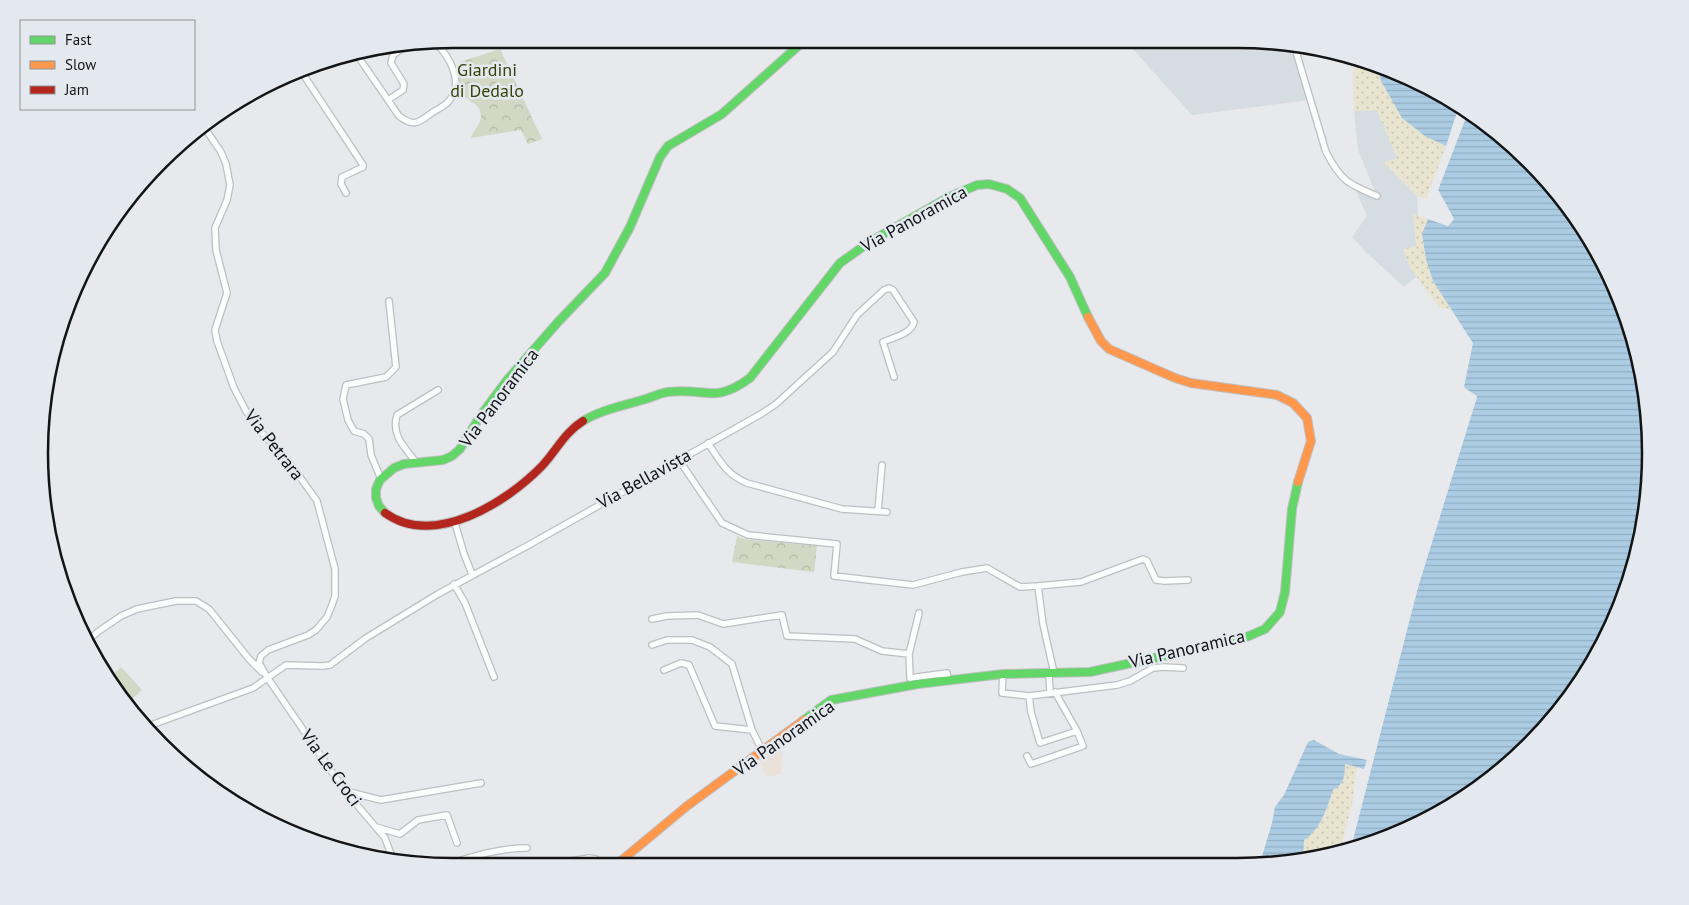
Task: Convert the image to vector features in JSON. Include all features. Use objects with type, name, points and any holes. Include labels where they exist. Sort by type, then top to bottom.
[{"type":"street","points":[[360,58],[399,116],[408,123],[417,123],[449,102],[455,90],[454,68],[441,48]]},
{"type":"street","name":"Via Panoramica","points":[[624,858],[687,806],[832,700],[918,684],[1003,674],[1098,670],[1242,639],[1265,629],[1280,612],[1285,592],[1295,490],[1311,441],[1307,418],[1293,403],[1277,395],[1191,383],[1175,378],[1109,349],[1092,327],[1070,277],[1020,198],[1007,189],[990,184],[977,185],[949,197],[871,241],[840,263],[756,371],[741,386],[723,394],[712,395],[666,392],[595,415],[581,422],[567,434],[542,466],[534,473],[481,512],[455,523],[435,526],[413,525],[398,521],[378,506],[375,496],[377,485],[391,469],[402,464],[443,461],[451,458],[460,450],[481,415],[516,370],[608,270],[660,157],[668,146],[716,119],[796,48]]},
{"type":"street","points":[[388,100],[403,90],[404,84],[392,63],[393,55],[398,51]]},
{"type":"street","points":[[1296,52],[1326,152],[1333,166],[1349,184],[1377,196]]},
{"type":"street","points":[[304,76],[363,165],[363,167],[342,178],[341,184],[346,193]]},
{"type":"street","name":"Via Petrara","points":[[207,131],[221,152],[226,164],[230,185],[227,200],[215,228],[216,250],[227,293],[215,330],[217,341],[234,388],[246,412],[260,431],[288,459],[317,501],[335,569],[335,596],[327,617],[316,630],[308,635],[268,650],[261,656],[259,663],[267,677]]},
{"type":"street","name":"Via Bellavista","points":[[153,725],[253,688],[286,665],[330,665],[366,638],[454,584],[527,546],[776,404],[834,352],[857,315],[884,290],[889,288],[893,290],[914,322],[907,332],[883,342],[894,376]]},
{"type":"street","points":[[381,479],[371,455],[369,439],[364,434],[354,430],[348,420],[343,399],[346,385],[386,377],[396,367],[388,301]]},
{"type":"street","points":[[416,462],[399,442],[394,424],[397,415],[438,390]]},
{"type":"street","points":[[708,443],[727,471],[741,480],[842,509],[886,512]]},
{"type":"street","points":[[679,460],[722,524],[748,535],[837,544],[834,576],[913,585],[962,572],[987,568],[1020,587],[1081,582],[1143,559],[1147,561],[1156,580],[1188,580]]},
{"type":"street","points":[[878,511],[882,465]]},
{"type":"street","points":[[455,523],[472,574]]},
{"type":"street","points":[[454,584],[464,602],[494,677]]},
{"type":"street","points":[[1027,756],[1031,764],[1083,746],[1077,731],[1053,693],[1038,586]]},
{"type":"street","points":[[91,636],[121,616],[137,609],[176,601],[196,601],[209,609],[267,677]]},
{"type":"street","points":[[919,613],[909,654],[910,678],[947,673],[948,681]]},
{"type":"street","points":[[652,619],[668,616],[698,615],[724,624],[782,615],[787,636],[855,639],[882,650],[909,654]]},
{"type":"street","points":[[652,646],[667,640],[692,640],[710,647],[732,664],[752,730],[762,752]]},
{"type":"street","points":[[664,670],[681,663],[689,665],[715,726],[752,730]]},
{"type":"street","points":[[1003,674],[1002,694],[1029,696],[1117,685],[1130,681],[1153,668],[1183,668]]},
{"type":"street","name":"Via Le Croci","points":[[267,677],[345,790],[386,838],[391,853]]},
{"type":"street","points":[[1029,696],[1031,712],[1040,743],[1077,731]]},
{"type":"street","points":[[345,790],[381,800],[481,783]]},
{"type":"street","points":[[376,827],[400,834],[418,820],[447,815],[457,843]]},
{"type":"street","points":[[468,858],[512,848],[527,848]]},
{"type":"shaded area","points":[[1132,48],[1263,48],[1295,52],[1310,100],[1192,115]]},
{"type":"shaded area","points":[[1377,110],[1397,158],[1384,163],[1417,196],[1422,272],[1404,287],[1352,237],[1367,216],[1355,189],[1376,194],[1358,150],[1354,111]]},
{"type":"shaded area","points":[[783,741],[781,774],[766,777],[759,759]]},
{"type":"green space","name":"Giardini di Dedalo","points":[[500,49],[542,139],[528,144],[521,130],[471,138],[480,122],[481,116],[478,108],[460,90],[458,80],[460,62]]},
{"type":"green space","points":[[737,536],[743,539],[817,546],[814,572],[732,562]]},
{"type":"green space","points":[[121,667],[142,690],[131,700],[114,674]]},
{"type":"sand","points":[[1353,65],[1380,74],[1381,81],[1425,136],[1446,146],[1426,199],[1417,196],[1384,163],[1397,158],[1377,110],[1354,111]]},
{"type":"sand","points":[[1413,214],[1428,219],[1422,234],[1433,281],[1452,309],[1440,308],[1410,268],[1403,249],[1416,246]]},
{"type":"sand","points":[[1345,764],[1357,767],[1353,799],[1342,844],[1303,852],[1304,840],[1325,814]]},
{"type":"water","points":[[1380,74],[1416,89],[1457,113],[1446,146],[1425,136],[1402,118],[1381,81]]},
{"type":"water","points":[[1466,118],[1504,148],[1523,166],[1541,185],[1573,227],[1600,273],[1611,298],[1628,348],[1634,373],[1641,426],[1642,452],[1638,505],[1628,557],[1620,583],[1600,632],[1573,678],[1541,720],[1504,757],[1462,789],[1416,816],[1353,840],[1418,587],[1477,397],[1464,387],[1473,343],[1433,281],[1426,259],[1422,234],[1428,219],[1448,226],[1454,219],[1438,190]]},
{"type":"water","points":[[1314,740],[1339,754],[1367,760],[1364,769],[1345,764],[1343,779],[1340,785],[1333,790],[1323,818],[1315,830],[1304,840],[1303,852],[1262,857],[1275,807],[1284,795],[1308,742]]},
{"type":"pier","points":[[1463,117],[1466,118],[1438,190],[1454,219],[1448,226],[1432,220],[1432,218],[1447,223],[1451,218],[1436,190]]},
{"type":"pier","points":[[1469,391],[1477,396],[1418,587],[1353,840],[1349,841],[1416,586],[1474,397]]},
{"type":"traffic: fast","points":[[385,513],[379,506],[376,498],[376,489],[380,480],[394,468],[404,464],[443,460],[452,456],[460,449],[481,415],[508,379],[558,322],[605,273],[630,227],[660,157],[668,146],[722,114],[796,48]]},
{"type":"traffic: fast","points":[[583,421],[604,411],[665,393],[681,391],[718,393],[737,386],[750,378],[840,263],[871,241],[949,197],[977,185],[989,184],[1007,189],[1020,198],[1070,277],[1088,317]]},
{"type":"traffic: fast","points":[[804,720],[831,700],[918,684],[1003,674],[1090,672],[1242,639],[1265,629],[1280,612],[1285,592],[1292,509],[1298,482]]},
{"type":"traffic: slow","points":[[1088,317],[1101,341],[1109,349],[1175,378],[1191,383],[1277,395],[1293,403],[1307,418],[1311,441],[1298,482]]},
{"type":"traffic: slow","points":[[624,858],[687,806],[804,720]]},
{"type":"traffic: jam","points":[[385,513],[404,523],[425,526],[447,523],[468,516],[509,494],[527,480],[542,466],[566,436],[583,421]]}]
